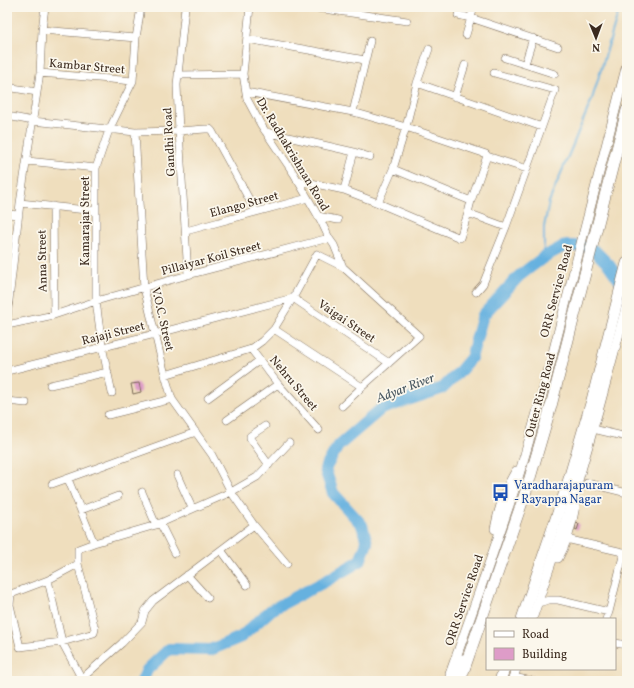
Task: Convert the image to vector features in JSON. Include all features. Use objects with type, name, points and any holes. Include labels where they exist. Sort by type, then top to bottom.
[{"type":"highway","name":"Outer Ring Road","points":[[460,681],[527,488],[553,399],[580,291],[582,261],[627,110]]},
{"type":"highway","points":[[524,614],[580,441],[612,323],[623,306],[626,265]]},
{"type":"highway","points":[[448,681],[472,647]]},
{"type":"highway","points":[[500,681],[504,670]]},
{"type":"main road","name":"ORR Service Road","points":[[589,236],[627,64]]},
{"type":"main road","name":"ORR Service Road","points":[[448,681],[517,479],[582,261]]},
{"type":"main road","points":[[532,618],[573,498],[593,429],[623,306]]},
{"type":"main road","points":[[548,571],[558,557],[573,518],[578,478]]},
{"type":"street","points":[[7,318],[20,203],[40,73],[42,30],[45,7]]},
{"type":"street","name":"Kamarajar Street","points":[[112,393],[102,346],[96,302],[96,168],[109,130],[132,81],[140,7]]},
{"type":"street","name":"Gandhi Road","points":[[185,7],[177,85],[188,276]]},
{"type":"street","name":"Dr. Radhakrishnan Road","points":[[250,7],[243,74],[247,98],[261,125],[294,174],[308,198],[334,245],[343,267]]},
{"type":"street","points":[[310,7],[407,21]]},
{"type":"street","points":[[466,35],[474,7]]},
{"type":"street","points":[[458,15],[558,47]]},
{"type":"street","points":[[42,30],[136,38]]},
{"type":"street","points":[[525,64],[533,38]]},
{"type":"street","points":[[247,39],[365,60]]},
{"type":"street","points":[[353,112],[370,41]]},
{"type":"street","points":[[378,203],[393,169],[406,127],[417,83],[429,49]]},
{"type":"street","points":[[505,58],[555,74]]},
{"type":"street","points":[[455,96],[465,65]]},
{"type":"street","name":"Kambar Street","points":[[40,73],[132,81]]},
{"type":"street","points":[[476,292],[483,284],[506,227],[554,90],[494,73]]},
{"type":"street","points":[[178,75],[243,74]]},
{"type":"street","points":[[417,83],[542,127]]},
{"type":"street","points":[[7,87],[37,92]]},
{"type":"street","points":[[246,92],[353,112],[406,127],[527,169]]},
{"type":"street","points":[[7,116],[33,121],[135,132],[210,129],[256,212]]},
{"type":"street","name":"V.O.C. Street","points":[[135,132],[144,288],[172,399],[212,455],[232,492],[254,525],[287,564]]},
{"type":"street","points":[[266,132],[370,157]]},
{"type":"street","points":[[344,190],[354,152]]},
{"type":"street","points":[[297,180],[344,190],[460,238],[487,156]]},
{"type":"street","points":[[27,161],[96,168]]},
{"type":"street","points":[[393,169],[471,201]]},
{"type":"street","name":"Elango Street","points":[[186,231],[308,198]]},
{"type":"street","points":[[20,203],[96,211]]},
{"type":"street","name":"Anna Street","points":[[53,206],[54,315]]},
{"type":"street","points":[[468,213],[506,227]]},
{"type":"street","points":[[7,214],[19,215]]},
{"type":"street","points":[[318,216],[338,220]]},
{"type":"street","name":"Pillaiyar Koil Street","points":[[7,325],[54,315],[144,288],[329,238]]},
{"type":"street","points":[[165,375],[251,349],[262,341],[274,329],[317,254],[343,267],[419,336],[342,406]]},
{"type":"street","name":"Rajaji Street","points":[[7,371],[293,298]]},
{"type":"street","name":"Vaigai Street","points":[[293,298],[390,363]]},
{"type":"street","points":[[274,329],[362,387]]},
{"type":"street","name":"Nehru Street","points":[[251,349],[278,384],[320,430]]},
{"type":"street","points":[[208,398],[260,360]]},
{"type":"street","points":[[50,385],[108,372]]},
{"type":"street","points":[[227,420],[278,384]]},
{"type":"street","points":[[108,415],[172,399]]},
{"type":"street","points":[[7,401],[26,403]]},
{"type":"street","points":[[265,426],[250,436],[250,438],[269,464]]},
{"type":"street","points":[[593,429],[627,437]]},
{"type":"street","points":[[52,484],[196,432]]},
{"type":"street","points":[[78,564],[48,580],[11,594],[10,605],[20,647],[62,642],[94,633],[95,630],[78,564],[78,549],[94,542],[158,524],[232,492],[257,477],[289,443]]},
{"type":"street","points":[[177,475],[192,508]]},
{"type":"street","points":[[68,479],[94,542]]},
{"type":"street","points":[[587,483],[627,493]]},
{"type":"street","points":[[142,492],[175,553]]},
{"type":"street","points":[[81,510],[118,496]]},
{"type":"street","points":[[48,580],[62,642],[81,680],[122,643],[142,622],[145,610],[153,601],[254,525]]},
{"type":"street","points":[[538,603],[549,600],[558,600],[608,616],[625,553],[566,539]]},
{"type":"street","points":[[221,550],[247,585]]},
{"type":"street","points":[[187,575],[208,598]]},
{"type":"street","points":[[616,643],[627,645]]},
{"type":"street","points":[[513,676],[532,681]]},
{"type":"building","points":[[139,383],[141,392],[133,394],[131,384]]},
{"type":"building","points":[[576,523],[579,524],[577,530],[575,529]]},
{"type":"waterway","points":[[544,257],[544,227],[549,202],[592,99],[620,7]]},
{"type":"waterway","name":"Adyar River","points":[[142,681],[147,670],[169,649],[210,650],[241,637],[271,610],[360,561],[367,543],[362,525],[333,493],[325,469],[338,446],[381,409],[443,388],[471,358],[483,315],[519,276],[544,257],[562,247],[587,247],[595,251],[609,265],[627,291]]},
{"type":"place","name":"Varadharajapuram - Rayappa Nagar","points":[[501,492]]}]
